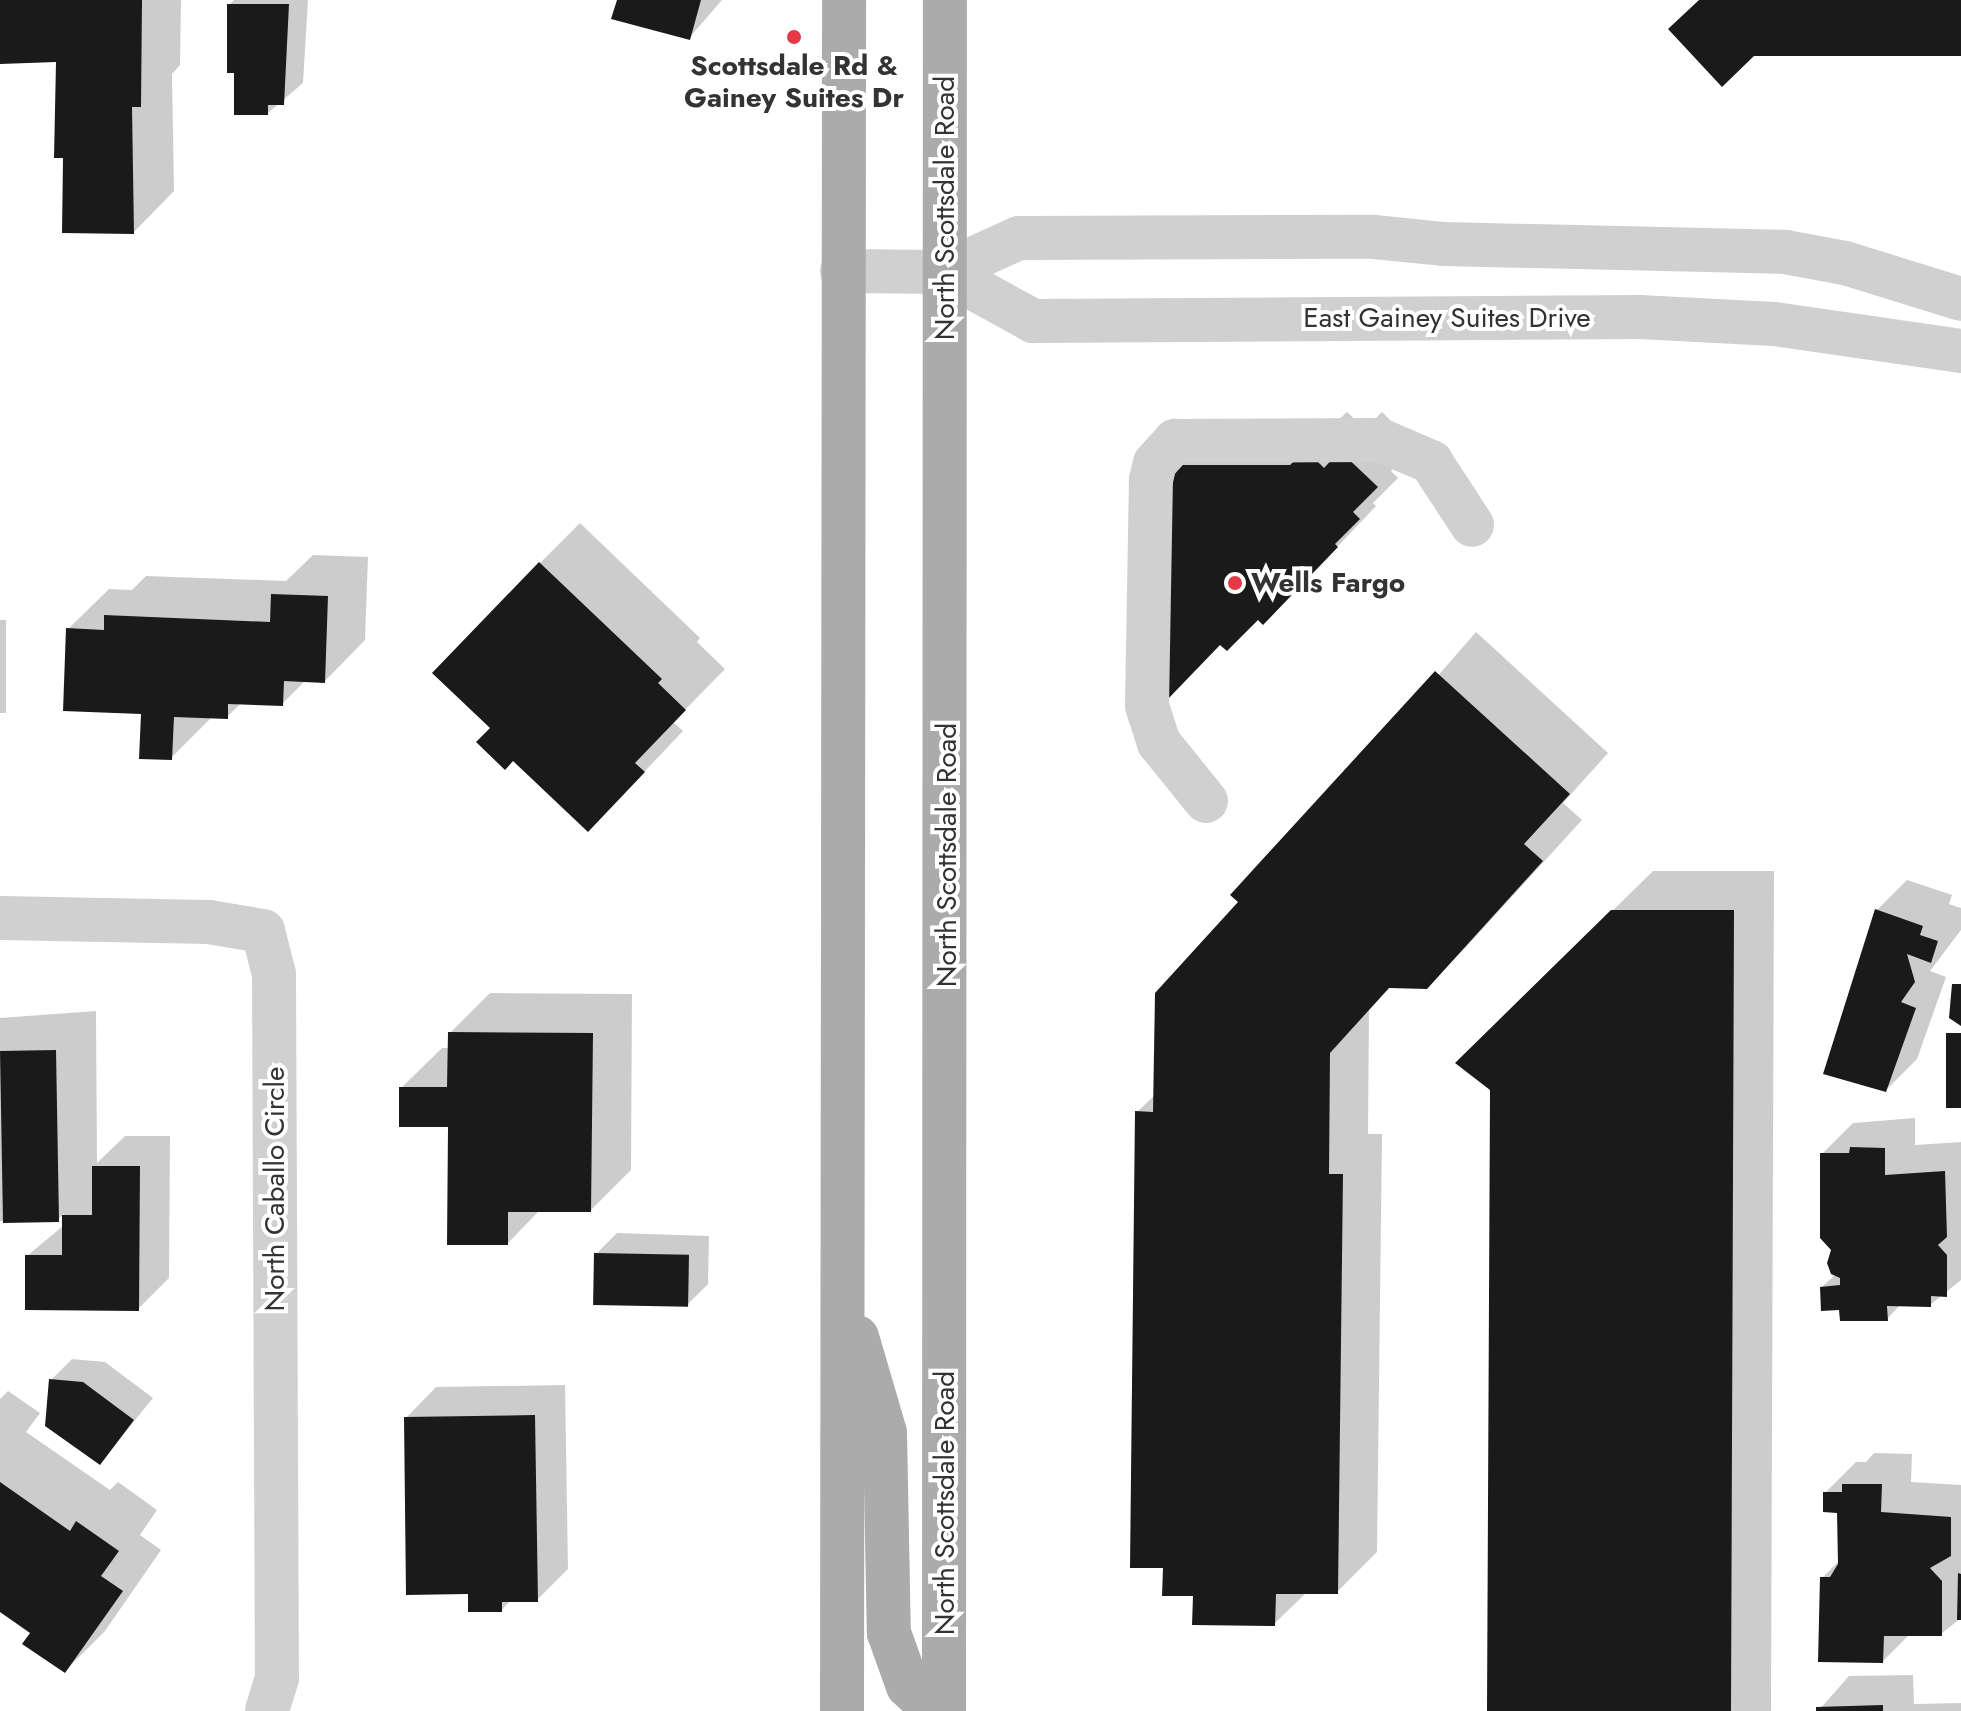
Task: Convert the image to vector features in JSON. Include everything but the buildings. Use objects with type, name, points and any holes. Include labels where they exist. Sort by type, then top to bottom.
[{"type":"main road","points":[[842,1711],[844,0]]},
{"type":"main road","name":"North Scottsdale Road","points":[[944,1711],[945,0]]},
{"type":"main road","points":[[843,1289],[885,1433],[889,1633],[908,1686],[935,1711]]},
{"type":"street","name":"East Gainey Suites Drive","points":[[842,271],[944,272],[1019,238],[1374,237],[1443,244],[1785,252],[1845,263],[1961,299]]},
{"type":"street","name":"East Gainey Suites Drive","points":[[944,272],[1033,321],[1639,317],[1774,324],[1961,351]]},
{"type":"street","points":[[1206,801],[1159,743],[1147,706],[1151,480],[1155,463],[1175,441],[1380,440],[1431,462],[1472,525]]},
{"type":"street","name":"North Caballo Circle","points":[[0,918],[209,922],[263,931],[274,974],[275,1005],[277,1678],[267,1711]]},
{"type":"place","name":"Scottsdale Rd & Gainey Suites Dr","points":[[794,37]]},
{"type":"place","name":"Wells Fargo","points":[[1235,583]]}]
